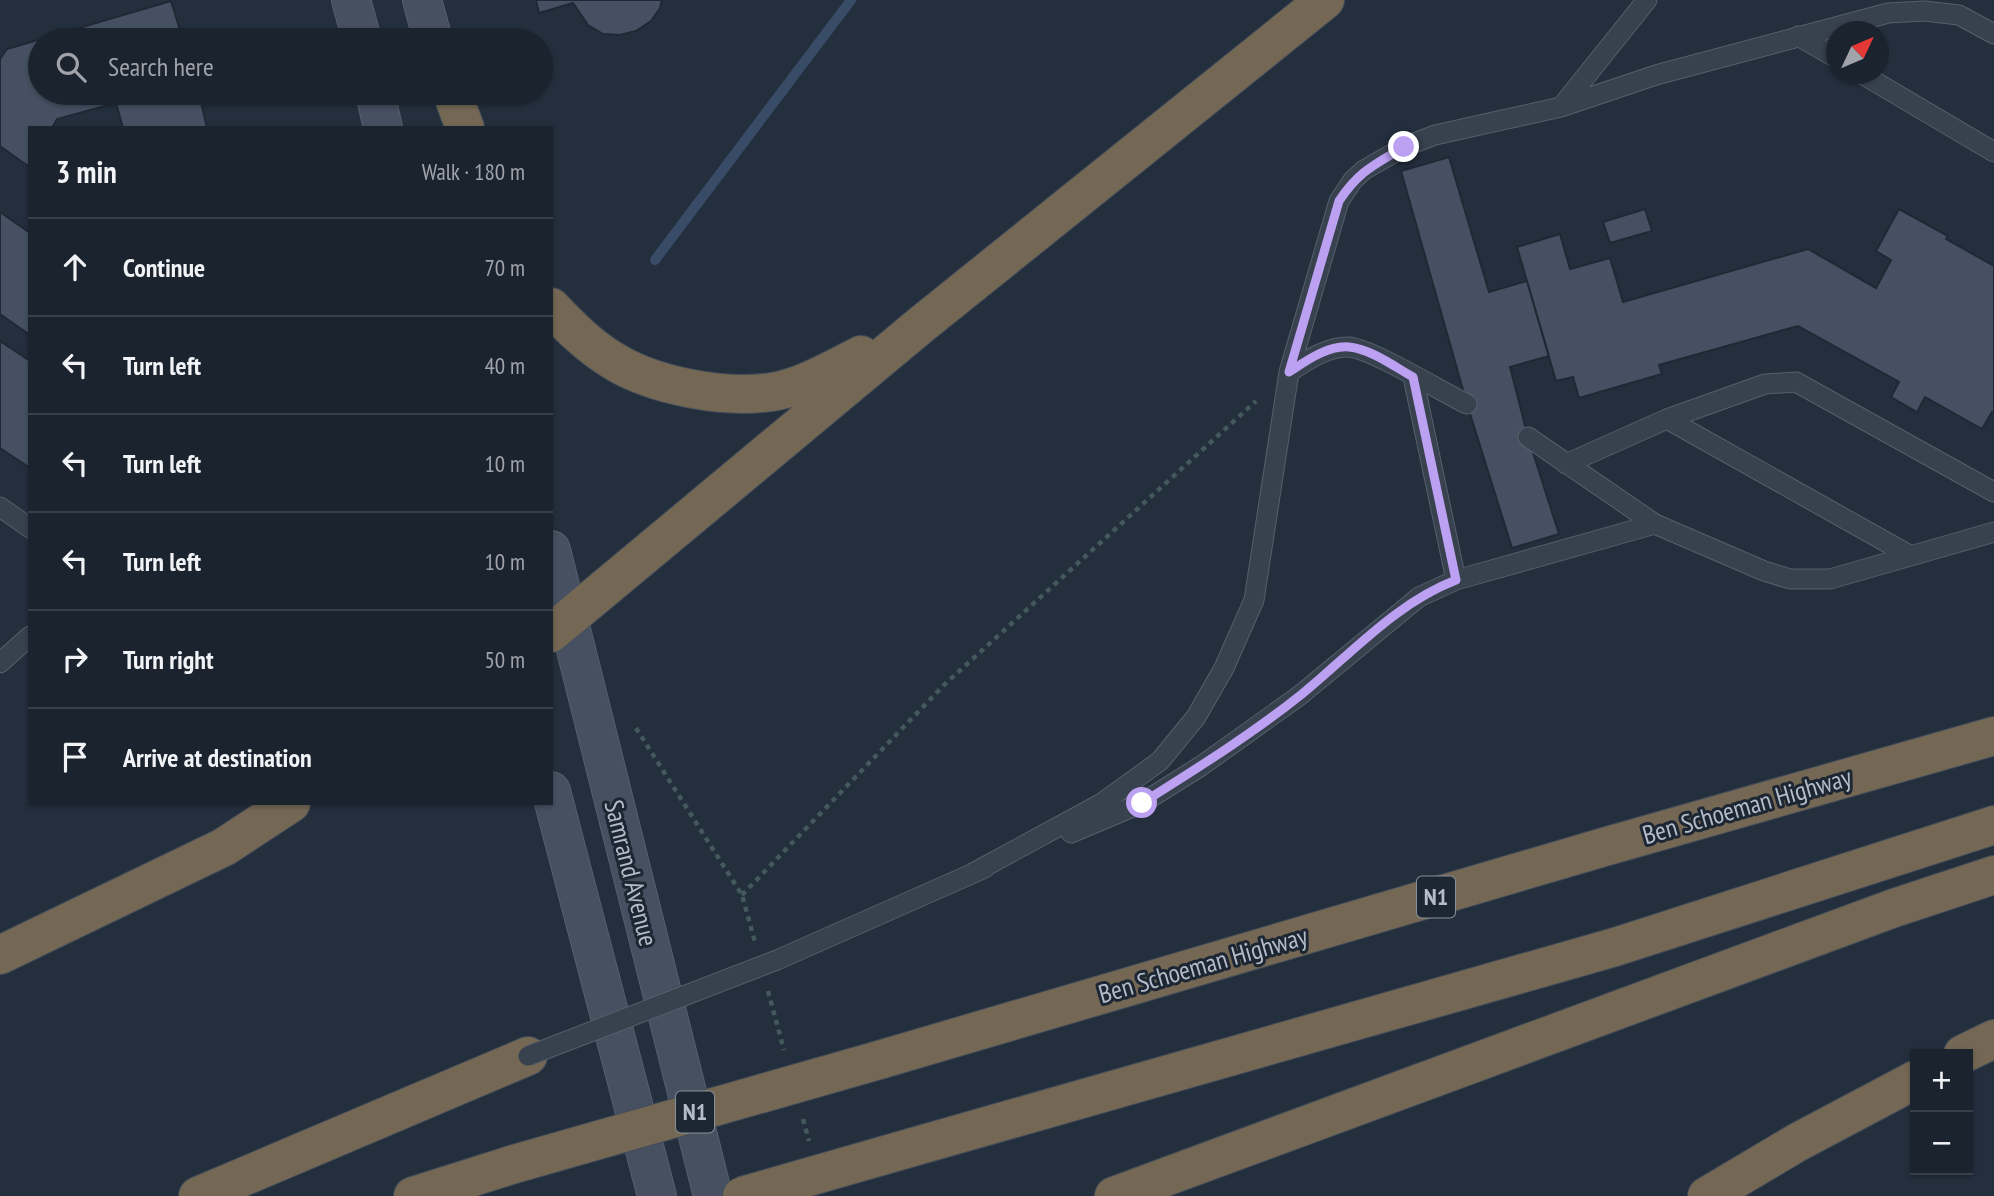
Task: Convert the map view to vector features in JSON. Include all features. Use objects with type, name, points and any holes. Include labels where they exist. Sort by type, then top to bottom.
[{"type":"highway","points":[[560,627],[922,324],[1325,0]]},
{"type":"highway","points":[[456,105],[464,126]]},
{"type":"highway","points":[[553,309],[575,332],[612,361],[652,379],[697,390],[736,394],[773,392],[815,378],[922,324]]},
{"type":"highway","name":"Ben Schoeman Highway","points":[[412,1196],[1604,847],[1994,736]]},
{"type":"highway","points":[[0,955],[223,846],[288,805]]},
{"type":"highway","points":[[742,1196],[1615,947],[1994,825]]},
{"type":"highway","points":[[1114,1196],[1894,908],[1994,875]]},
{"type":"highway","points":[[1973,1049],[1994,1039]]},
{"type":"highway","points":[[198,1196],[528,1056]]},
{"type":"highway","points":[[1707,1196],[1798,1142],[1910,1083]]},
{"type":"main road","points":[[351,0],[359,28]]},
{"type":"main road","points":[[422,0],[430,28]]},
{"type":"main road","points":[[378,105],[383,126]]},
{"type":"main road","points":[[448,105],[453,126]]},
{"type":"main road","name":"Samrand Avenue","points":[[553,567],[560,627],[712,1196]]},
{"type":"main road","points":[[553,799],[657,1196]]},
{"type":"lane","points":[[1561,107],[1647,0]]},
{"type":"lane","points":[[973,873],[1102,803],[1160,761],[1196,717],[1224,668],[1254,600],[1289,372],[1339,201],[1353,180],[1364,170],[1404,147],[1435,135],[1561,107],[1656,75],[1888,13],[1924,11],[1959,15],[1994,34]]},
{"type":"lane","points":[[1798,36],[1826,52]]},
{"type":"lane","points":[[1879,84],[1994,152]]},
{"type":"lane","points":[[1289,372],[1310,358],[1349,347],[1371,355],[1467,404]]},
{"type":"lane","points":[[1413,377],[1456,580]]},
{"type":"lane","points":[[1566,464],[1667,419],[1765,384],[1796,382],[1994,492]]},
{"type":"lane","points":[[1667,419],[1911,556]]},
{"type":"lane","points":[[1528,437],[1654,524],[1764,571],[1790,579],[1830,579],[1994,531]]},
{"type":"lane","points":[[0,507],[28,527]]},
{"type":"lane","points":[[528,1056],[777,960],[973,873],[1142,803],[1201,766],[1299,696],[1419,597],[1456,580],[1654,524]]},
{"type":"lane","points":[[0,663],[28,638]]},
{"type":"path","points":[[742,895],[944,685],[1289,372]]},
{"type":"path","points":[[633,724],[742,895],[757,947]]},
{"type":"path","points":[[767,987],[785,1052]]},
{"type":"path","points":[[803,1118],[810,1144]]},
{"type":"building","points":[[536,0],[662,0],[651,21],[636,31],[620,35],[603,34],[588,25],[573,3],[539,13]]},
{"type":"building","points":[[171,1],[179,28],[79,28]]},
{"type":"building","points":[[28,43],[28,105],[109,105],[57,119],[53,126],[28,126],[28,166],[0,146],[0,59],[7,49]]},
{"type":"building","points":[[117,105],[202,105],[207,126],[122,126]]},
{"type":"building","points":[[1449,157],[1489,292],[1527,281],[1549,356],[1510,367],[1528,437],[1559,534],[1512,548],[1467,404],[1401,171]]},
{"type":"building","points":[[1645,209],[1652,231],[1610,243],[1603,222]]},
{"type":"building","points":[[1899,209],[1994,266],[1994,413],[1992,412],[1982,429],[1925,397],[1917,412],[1891,397],[1899,382],[1798,326],[1659,365],[1662,374],[1579,398],[1573,377],[1556,381],[1517,247],[1560,234],[1570,269],[1610,258],[1623,302],[1808,249],[1876,288],[1891,260],[1876,251]]},
{"type":"building","points":[[0,212],[28,232],[28,334],[0,314]]},
{"type":"building","points":[[0,341],[28,360],[28,467],[0,448]]},
{"type":"waterway","points":[[655,260],[851,0]]},
{"type":"route","points":[[1142,803],[1201,766],[1299,696],[1408,604],[1432,589],[1456,580],[1413,377],[1349,347],[1310,358],[1289,372],[1339,201],[1353,180],[1364,170],[1404,147]]}]
